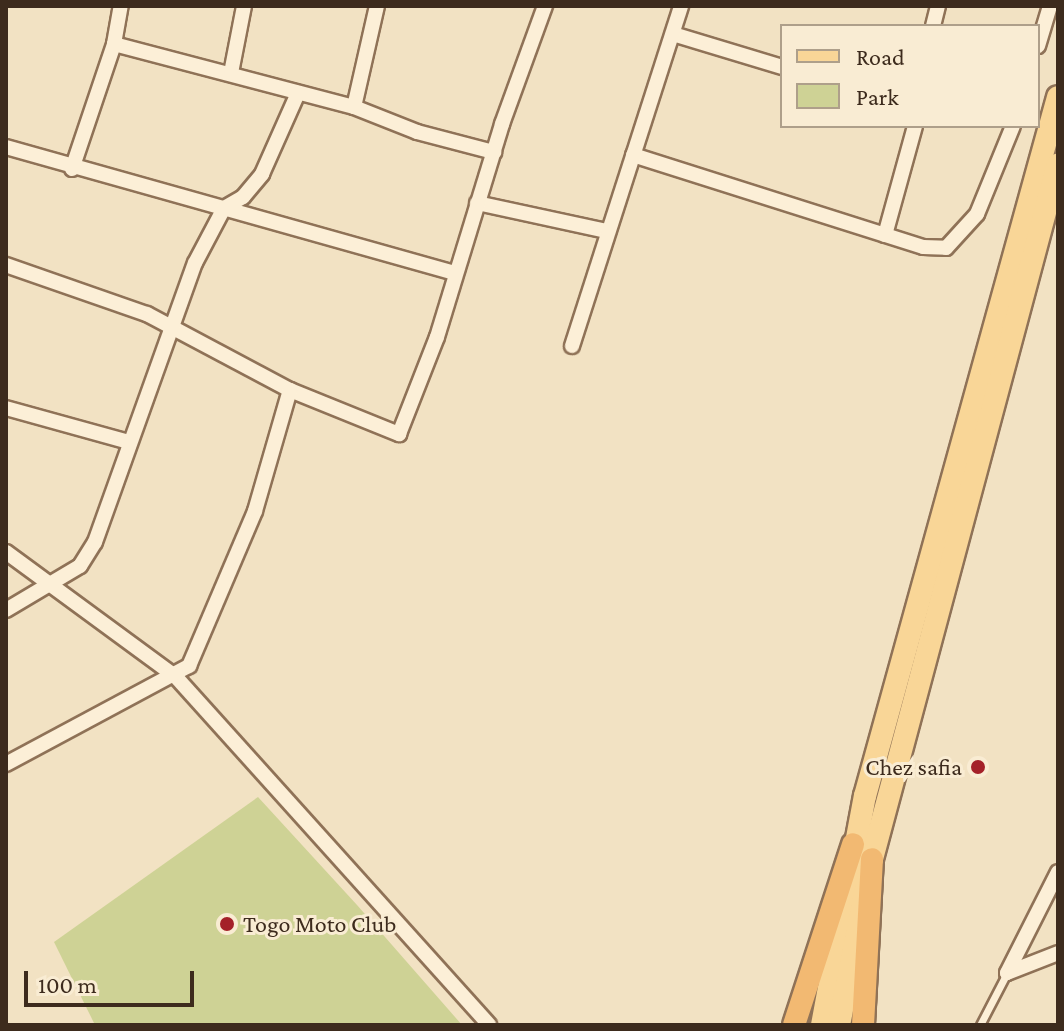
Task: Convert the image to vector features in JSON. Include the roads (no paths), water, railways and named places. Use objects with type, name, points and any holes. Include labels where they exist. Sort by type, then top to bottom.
[{"type":"highway","points":[[794,1025],[853,844]]},
{"type":"highway","points":[[863,1025],[872,859]]},
{"type":"main road","points":[[822,1025],[853,844],[1058,97]]},
{"type":"main road","points":[[839,1025],[872,859],[1058,164]]},
{"type":"street","points":[[72,169],[114,44],[121,6]]},
{"type":"street","points":[[231,73],[244,6]]},
{"type":"street","points":[[354,107],[377,6]]},
{"type":"street","points":[[6,265],[171,327],[290,390],[399,434],[407,424],[477,203],[545,6]]},
{"type":"street","points":[[572,346],[606,231],[681,6]]},
{"type":"street","points":[[1040,39],[1050,6]]},
{"type":"street","points":[[673,34],[780,66]]},
{"type":"street","points":[[114,44],[354,107],[417,132],[494,152]]},
{"type":"street","points":[[6,610],[50,587],[80,566],[95,542],[195,263],[224,208],[243,197],[262,174],[298,93]]},
{"type":"street","points":[[885,235],[914,128]]},
{"type":"street","points":[[633,155],[934,249],[956,243],[989,192],[1012,128]]},
{"type":"street","points":[[6,147],[72,169],[455,273]]},
{"type":"street","points":[[477,203],[606,231]]},
{"type":"street","points":[[6,764],[176,677],[189,666],[227,586],[290,390]]},
{"type":"street","points":[[6,408],[129,442]]},
{"type":"street","points":[[6,552],[176,677],[489,1025]]},
{"type":"street","points":[[1007,973],[1058,872]]},
{"type":"street","points":[[1007,973],[1058,953]]},
{"type":"lane","points":[[980,1025],[1007,973]]},
{"type":"place","name":"Chez safia","points":[[978,767]]},
{"type":"place","name":"Togo Moto Club","points":[[227,924]]}]
